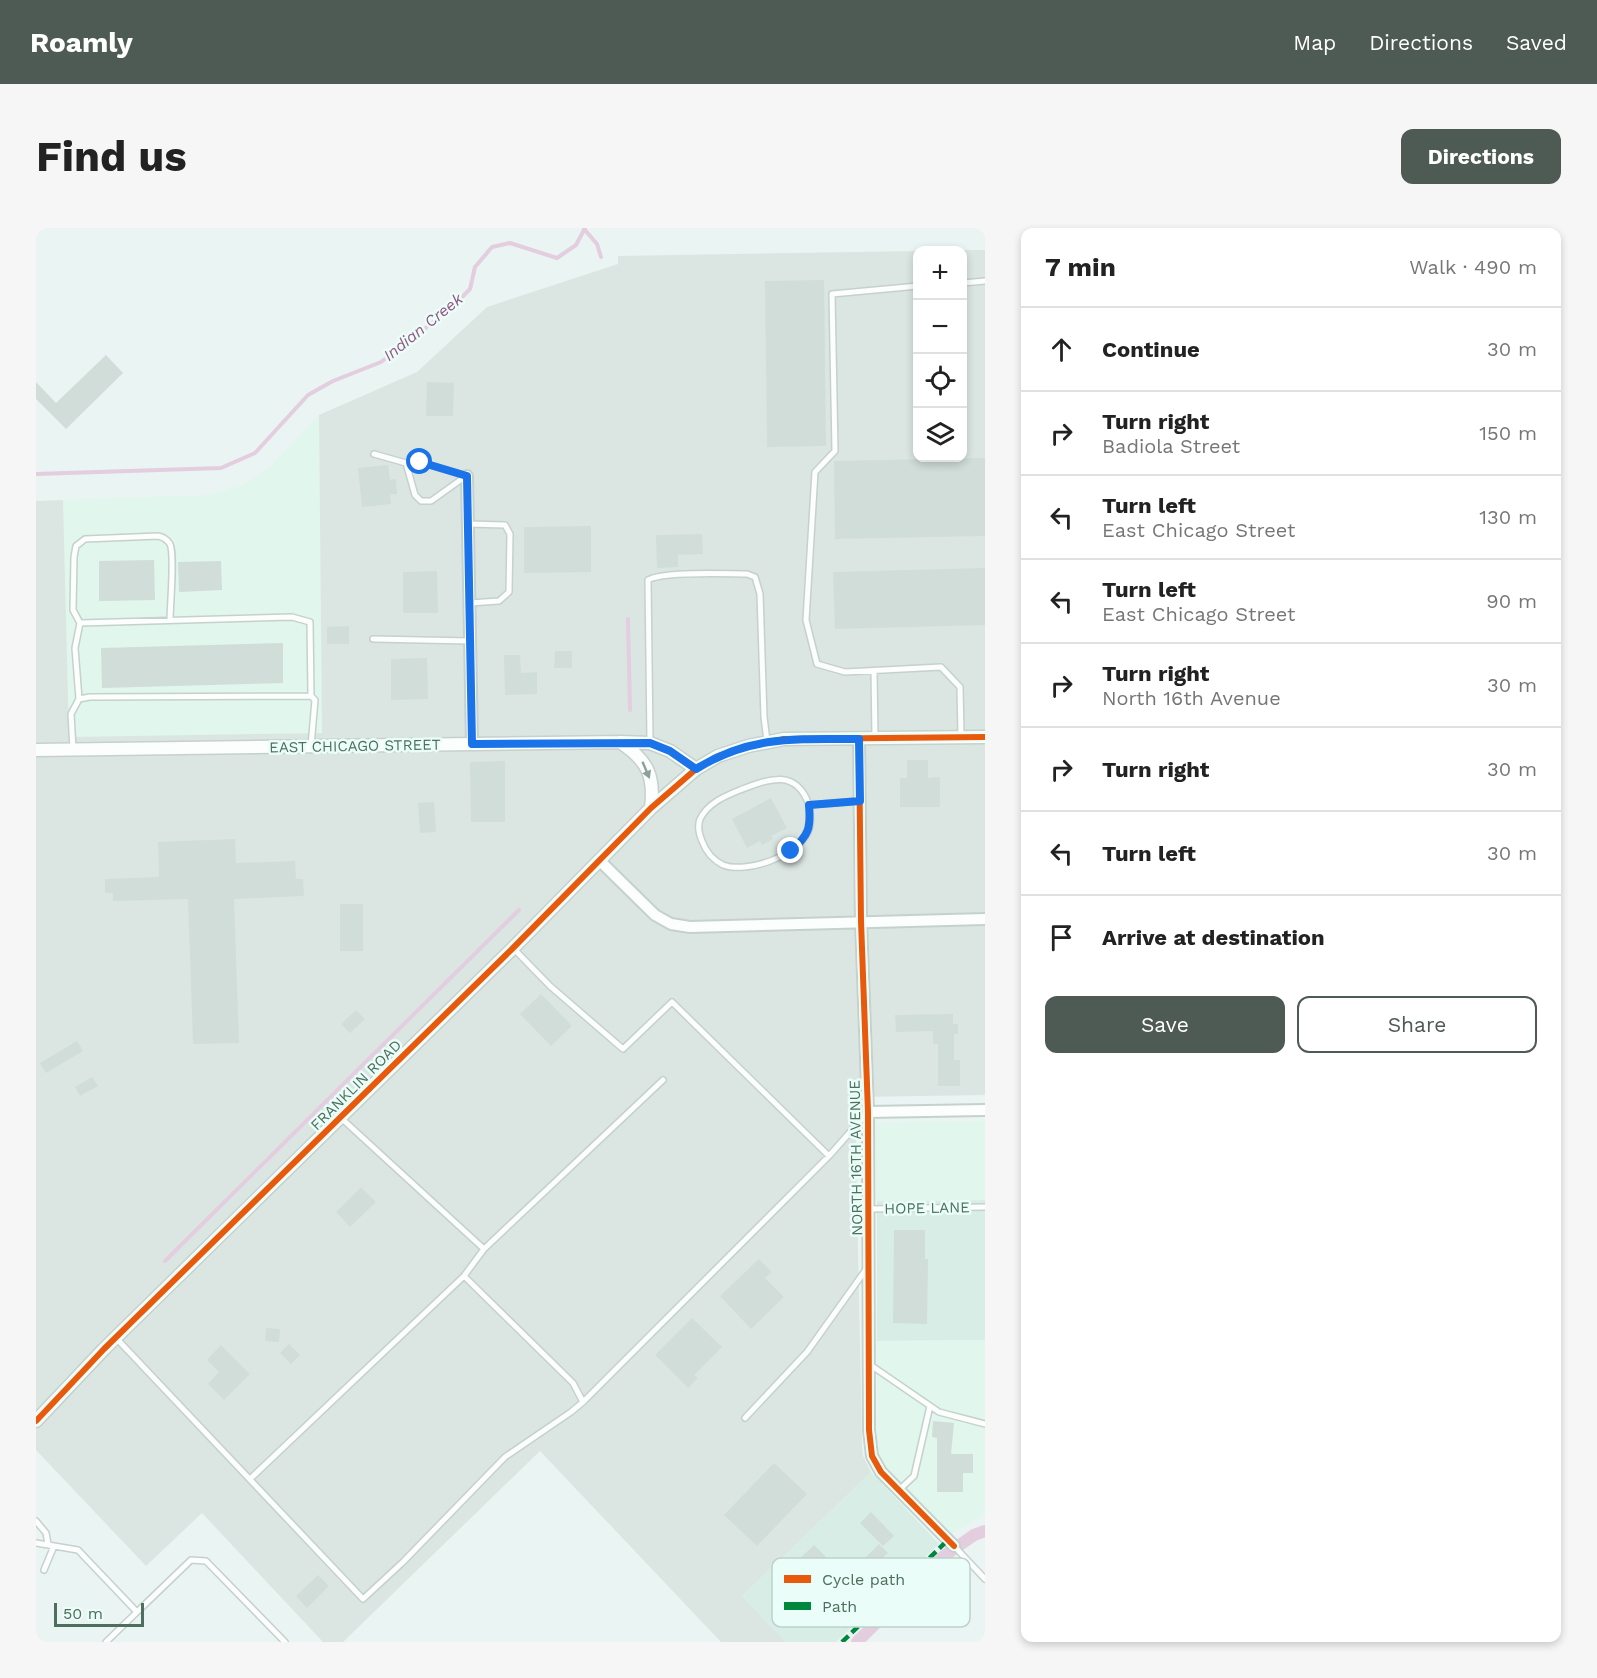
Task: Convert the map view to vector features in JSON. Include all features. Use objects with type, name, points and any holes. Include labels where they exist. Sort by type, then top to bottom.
[{"type":"street","points":[[467,476],[472,744]]},
{"type":"street","points":[[696,769],[718,756],[767,741],[985,737]]},
{"type":"street","name":"NORTH 16TH AVENUE","points":[[859,739],[861,921],[868,1112],[869,1430],[872,1456],[881,1472],[958,1550]]},
{"type":"street","points":[[620,742],[638,755],[643,762],[653,791],[651,808]]},
{"type":"street","name":"EAST CHICAGO STREET","points":[[36,750],[620,742],[650,743],[670,751],[696,769]]},
{"type":"street","name":"FRANKLIN ROAD","points":[[36,1421],[116,1338],[513,948],[651,808],[696,769]]},
{"type":"street","points":[[600,861],[655,915],[671,924],[690,927],[985,919]]},
{"type":"street","points":[[868,1112],[985,1110]]},
{"type":"lane","points":[[967,282],[985,281]]},
{"type":"lane","points":[[913,286],[832,294],[835,451],[815,472],[806,620],[817,664],[845,672],[941,668],[960,687],[961,737]]},
{"type":"lane","points":[[374,454],[406,463],[420,462],[467,476]]},
{"type":"lane","points":[[406,463],[415,495],[421,501],[431,501],[467,476]]},
{"type":"lane","points":[[468,524],[505,525],[510,534],[509,592],[499,601],[470,603]]},
{"type":"lane","points":[[73,749],[71,714],[79,699],[75,648],[80,623],[73,610],[76,546],[85,539],[164,537],[172,553],[170,620]]},
{"type":"lane","points":[[650,743],[648,580],[675,575],[747,574],[755,577],[760,594],[764,717],[767,741]]},
{"type":"lane","points":[[80,623],[292,617],[310,622],[311,696],[315,700],[311,746]]},
{"type":"lane","points":[[373,639],[470,641]]},
{"type":"lane","points":[[873,671],[875,739]]},
{"type":"lane","points":[[79,699],[90,697],[311,696]]},
{"type":"lane","points":[[769,779],[781,779],[795,783],[804,792],[809,805],[809,831],[802,841],[791,851],[745,868],[733,868],[712,858],[705,849],[699,832],[699,821],[720,798],[769,779]]},
{"type":"lane","points":[[809,805],[860,801]]},
{"type":"lane","points":[[513,948],[550,986],[623,1049],[672,1002],[829,1156]]},
{"type":"lane","points":[[250,1479],[464,1276],[484,1249],[663,1080]]},
{"type":"lane","points":[[116,1338],[363,1599],[403,1562],[505,1457],[571,1413],[583,1402],[829,1156],[868,1112]]},
{"type":"lane","points":[[340,1117],[484,1249]]},
{"type":"lane","name":"HOPE LANE","points":[[869,1209],[985,1207]]},
{"type":"lane","points":[[745,1418],[807,1352],[869,1264]]},
{"type":"lane","points":[[464,1276],[573,1383],[583,1402]]},
{"type":"lane","points":[[869,1364],[939,1412],[985,1424]]},
{"type":"lane","points":[[899,1490],[914,1476],[930,1406]]},
{"type":"lane","points":[[36,1521],[46,1533],[51,1545],[44,1570]]},
{"type":"lane","points":[[36,1542],[78,1550],[136,1612]]},
{"type":"lane","points":[[958,1550],[965,1558]]},
{"type":"lane","points":[[106,1642],[191,1560],[206,1561],[285,1642]]},
{"type":"lane","points":[[970,1563],[985,1579]]},
{"type":"shaded area","points":[[967,250],[985,250],[985,1095],[855,1097],[862,1446],[863,1456],[871,1472],[782,1558],[772,1558],[772,1567],[742,1596],[786,1642],[721,1642],[540,1451],[343,1642],[323,1642],[202,1513],[146,1566],[36,1450],[36,501],[63,500],[69,737],[322,733],[319,415],[417,372],[487,307],[618,264],[618,256],[913,251],[913,462],[967,462]]},
{"type":"shaded area","points":[[319,415],[322,733],[69,737],[63,500],[208,495],[243,485],[270,467]]},
{"type":"shaded area","points":[[985,1121],[985,1200],[877,1201],[875,1123]]},
{"type":"shaded area","points":[[985,1200],[985,1340],[877,1341],[877,1201]]},
{"type":"shaded area","points":[[985,1340],[985,1514],[950,1535],[892,1474],[882,1462],[877,1449],[877,1341]]},
{"type":"shaded area","points":[[871,1472],[939,1544],[924,1558],[782,1558]]},
{"type":"shaded area","points":[[772,1567],[772,1627],[852,1627],[836,1642],[786,1642],[742,1596]]},
{"type":"building","points":[[824,280],[826,446],[767,447],[765,281]]},
{"type":"building","points":[[106,355],[123,373],[66,429],[36,399],[36,382],[56,403]]},
{"type":"building","points":[[427,382],[454,383],[453,416],[426,416]]},
{"type":"building","points":[[967,458],[985,458],[985,536],[835,539],[834,461],[913,459],[913,462],[967,462]]},
{"type":"building","points":[[388,465],[390,480],[396,479],[397,494],[390,494],[391,504],[362,507],[358,468]]},
{"type":"building","points":[[591,526],[591,572],[524,573],[524,527]]},
{"type":"building","points":[[702,534],[703,554],[678,555],[678,567],[657,568],[656,535]]},
{"type":"building","points":[[154,560],[155,600],[99,601],[99,561]]},
{"type":"building","points":[[221,561],[222,590],[179,592],[178,562]]},
{"type":"building","points":[[985,568],[985,625],[835,629],[833,572]]},
{"type":"building","points":[[437,571],[438,613],[403,613],[403,572]]},
{"type":"building","points":[[349,626],[349,644],[327,644],[327,627]]},
{"type":"building","points":[[283,643],[283,683],[102,688],[101,648]]},
{"type":"building","points":[[555,651],[572,651],[572,668],[554,668]]},
{"type":"building","points":[[504,655],[520,655],[521,673],[537,672],[537,694],[505,695]]},
{"type":"building","points":[[427,658],[428,699],[391,700],[391,659]]},
{"type":"building","points":[[907,760],[928,760],[928,778],[940,777],[940,807],[900,807],[900,778],[907,778]]},
{"type":"building","points":[[505,761],[505,822],[471,822],[470,762]]},
{"type":"building","points":[[771,798],[787,828],[771,836],[773,839],[762,845],[760,841],[747,848],[732,819]]},
{"type":"building","points":[[434,802],[436,832],[420,833],[418,803]]},
{"type":"building","points":[[235,839],[236,863],[295,861],[296,879],[303,879],[304,896],[234,899],[239,1043],[193,1044],[188,899],[113,901],[113,893],[105,893],[105,879],[159,877],[158,842]]},
{"type":"building","points":[[340,904],[363,904],[363,951],[340,951]]},
{"type":"building","points":[[541,994],[572,1026],[551,1046],[520,1014]]},
{"type":"building","points":[[356,1010],[365,1019],[350,1033],[341,1024]]},
{"type":"building","points":[[953,1014],[953,1024],[958,1024],[958,1034],[954,1034],[954,1060],[960,1060],[960,1086],[938,1086],[938,1044],[933,1044],[933,1031],[896,1032],[895,1015]]},
{"type":"building","points":[[77,1041],[83,1051],[46,1073],[40,1063]]},
{"type":"building","points":[[92,1077],[98,1086],[80,1096],[75,1087]]},
{"type":"building","points":[[361,1187],[376,1202],[350,1227],[336,1212]]},
{"type":"building","points":[[894,1230],[925,1230],[925,1259],[928,1259],[927,1324],[893,1323]]},
{"type":"building","points":[[759,1259],[772,1272],[765,1278],[784,1297],[751,1329],[720,1296]]},
{"type":"building","points":[[692,1318],[722,1347],[694,1375],[698,1378],[688,1388],[655,1355]]},
{"type":"building","points":[[266,1328],[280,1329],[279,1342],[265,1341]]},
{"type":"building","points":[[289,1344],[300,1355],[291,1364],[280,1353]]},
{"type":"building","points":[[221,1345],[250,1374],[224,1400],[208,1384],[219,1372],[207,1360]]},
{"type":"building","points":[[933,1421],[954,1423],[951,1454],[973,1454],[973,1473],[963,1473],[963,1492],[937,1492],[937,1438],[932,1437]]},
{"type":"building","points":[[774,1463],[807,1494],[757,1546],[724,1515]]},
{"type":"building","points":[[871,1512],[894,1536],[883,1546],[860,1523]]},
{"type":"building","points":[[879,1544],[888,1553],[883,1558],[865,1558]]},
{"type":"building","points":[[814,1545],[826,1557],[825,1558],[800,1558]]},
{"type":"building","points":[[318,1575],[329,1586],[307,1608],[296,1596]]},
{"type":"waterway","name":"Indian Creek","points":[[36,474],[221,468],[255,453],[308,395],[333,381],[381,362],[449,310],[470,289],[475,267],[492,247],[510,243],[557,258],[576,245],[585,228]]},
{"type":"waterway","points":[[584,229],[597,244],[601,257]]},
{"type":"waterway","points":[[628,619],[630,710]]},
{"type":"waterway","points":[[165,1261],[519,910]]},
{"type":"waterway","points":[[942,1558],[974,1535],[985,1531]]},
{"type":"waterway","points":[[857,1642],[872,1627]]},
{"type":"marked path","points":[[929,1558],[948,1540]]},
{"type":"marked path","points":[[842,1642],[858,1627]]},
{"type":"cycle path","points":[[36,1421],[104,1349],[513,948],[651,808],[696,769],[718,756],[748,746],[784,739],[985,737]]},
{"type":"cycle path","points":[[859,739],[861,921],[868,1112],[869,1430],[872,1456],[881,1472],[954,1546]]},
{"type":"route","points":[[420,462],[467,476],[472,744],[650,743],[670,751],[696,769],[718,756],[767,741],[859,739],[860,801],[809,805],[809,831],[791,851]]}]
